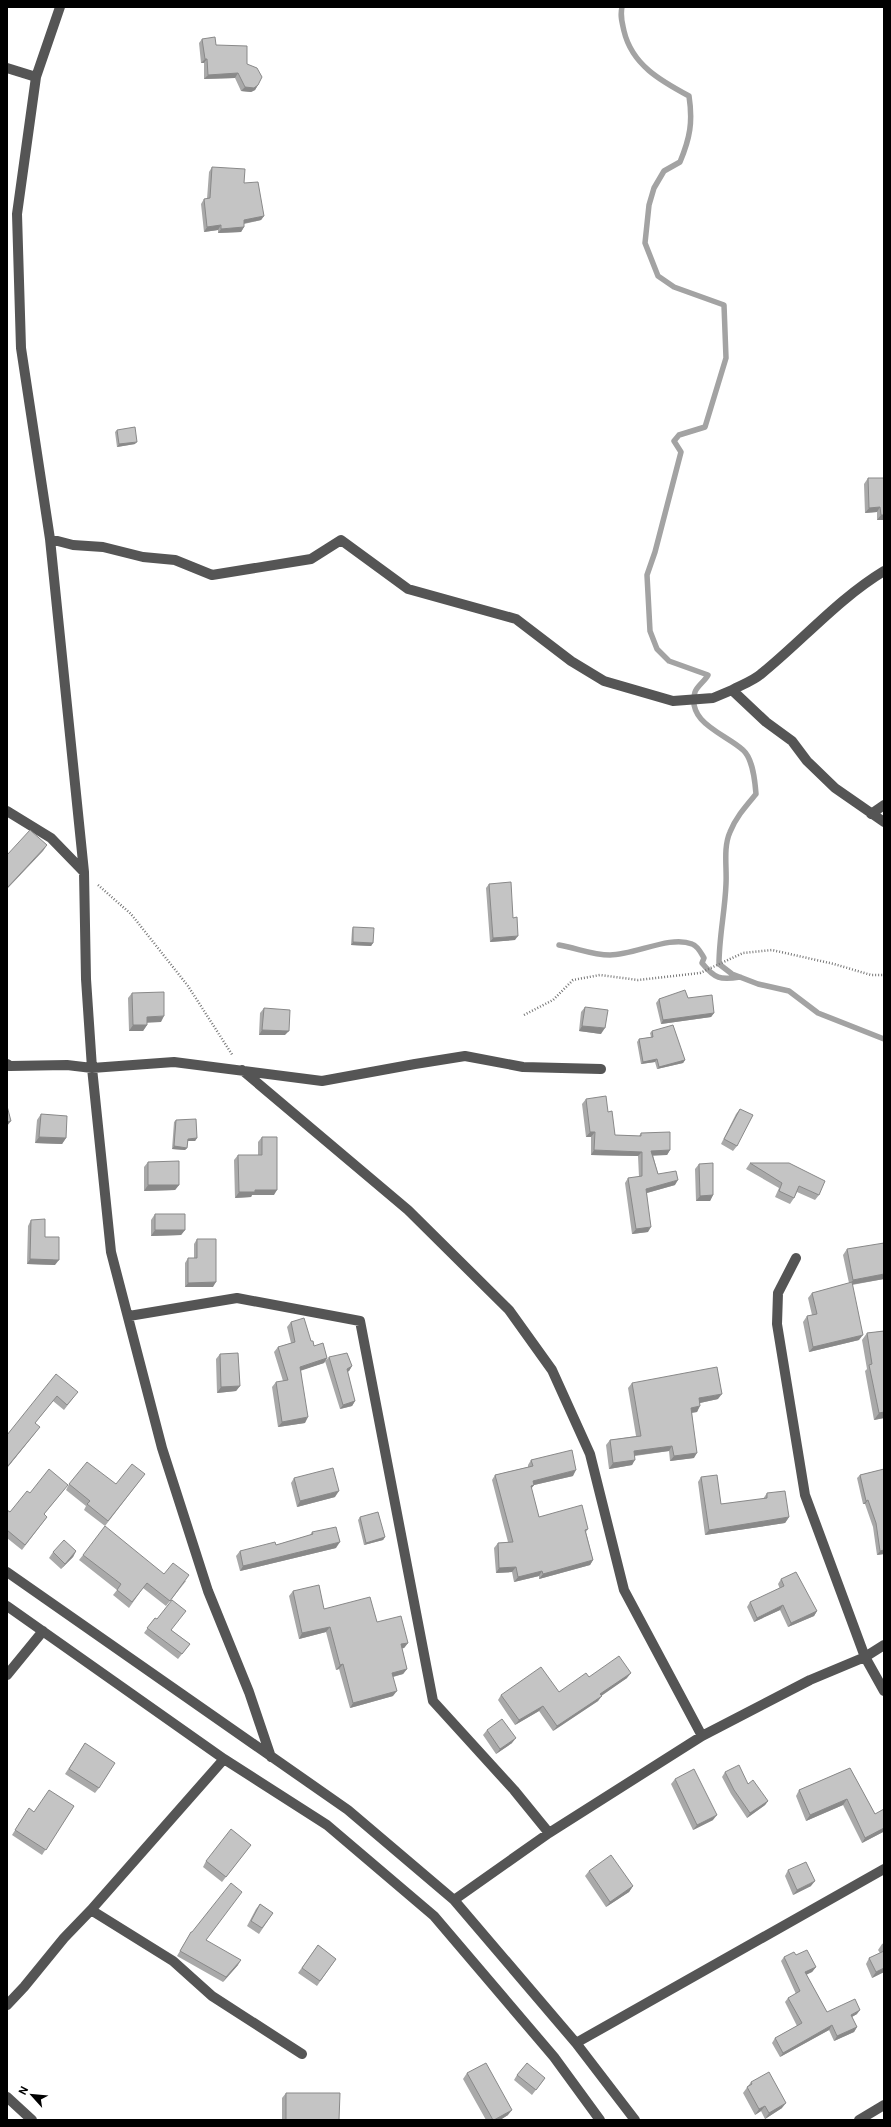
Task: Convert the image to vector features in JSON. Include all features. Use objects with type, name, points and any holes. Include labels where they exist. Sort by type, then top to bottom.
[{"type":"street","points":[[60,7],[36,77],[17,214],[21,348],[50,539],[84,872],[86,979],[92,1068],[111,1252],[129,1316],[162,1448],[208,1591],[249,1692],[271,1756]]},
{"type":"street","points":[[7,68],[36,77]]},
{"type":"street","points":[[50,539],[73,545],[103,547],[143,558],[175,560],[212,575],[311,559],[341,540],[408,589],[516,618],[571,661],[604,681],[673,701],[713,698],[760,675],[804,633],[858,588],[884,571]]},
{"type":"street","points":[[732,690],[766,722],[792,742],[807,760],[835,788],[884,822]]},
{"type":"street","points":[[871,814],[884,806]]},
{"type":"street","points":[[7,811],[52,838],[84,872]]},
{"type":"street","points":[[7,1064],[10,1066],[67,1065],[92,1068],[174,1062],[322,1081],[465,1056],[523,1067],[601,1069]]},
{"type":"street","points":[[242,1070],[408,1210],[509,1310],[552,1370],[590,1454],[624,1590],[702,1736]]},
{"type":"street","points":[[796,1258],[778,1293],[777,1324],[805,1494],[865,1657],[884,1691]]},
{"type":"street","points":[[129,1316],[237,1298],[360,1321],[433,1701],[514,1790],[549,1833]]},
{"type":"street","points":[[7,1572],[348,1810],[454,1900],[576,2043],[635,2120]]},
{"type":"street","points":[[7,1606],[224,1759],[327,1825],[434,1916],[554,2058],[600,2120]]},
{"type":"street","points":[[7,1675],[44,1631]]},
{"type":"street","points":[[454,1900],[549,1833],[702,1736],[810,1680],[865,1657],[884,1645]]},
{"type":"street","points":[[7,2005],[24,1987],[64,1938],[91,1910],[224,1759]]},
{"type":"street","points":[[576,2043],[884,1870]]},
{"type":"street","points":[[91,1910],[173,1961],[212,1996],[302,2054]]},
{"type":"street","points":[[7,2097],[32,2120]]},
{"type":"street","points":[[859,2120],[884,2105]]},
{"type":"path","points":[[84,872],[131,914],[188,986],[242,1070]]},
{"type":"path","points":[[524,1015],[553,1000],[573,980],[600,975],[638,980],[700,973],[743,953],[772,950],[834,964],[871,975],[884,975]]},
{"type":"building","points":[[215,37],[216,45],[247,46],[247,64],[257,68],[262,77],[258,85],[254,88],[245,87],[238,73],[208,75],[207,59],[205,59],[202,39]]},
{"type":"building","points":[[212,167],[245,169],[244,183],[258,182],[264,216],[244,220],[244,227],[221,229],[221,225],[207,227],[204,199],[210,198]]},
{"type":"building","points":[[135,427],[137,442],[119,444],[117,430]]},
{"type":"building","points":[[868,478],[884,478],[884,515],[881,515],[880,507],[869,508]]},
{"type":"building","points":[[30,830],[47,845],[7,888],[7,855]]},
{"type":"building","points":[[511,882],[513,918],[517,917],[518,936],[493,938],[489,884]]},
{"type":"building","points":[[353,927],[374,928],[373,943],[353,942]]},
{"type":"building","points":[[685,990],[688,998],[712,995],[714,1013],[663,1020],[659,999]]},
{"type":"building","points":[[164,992],[164,1016],[147,1017],[147,1025],[133,1025],[132,993]]},
{"type":"building","points":[[585,1007],[608,1010],[605,1028],[582,1026]]},
{"type":"building","points":[[264,1008],[290,1010],[289,1031],[262,1030]]},
{"type":"building","points":[[673,1025],[685,1060],[659,1067],[657,1059],[643,1062],[639,1039],[653,1037],[652,1031]]},
{"type":"building","points":[[606,1096],[608,1112],[612,1111],[615,1135],[641,1136],[641,1133],[670,1132],[670,1150],[651,1151],[658,1174],[676,1171],[678,1180],[646,1189],[651,1227],[636,1229],[628,1178],[642,1176],[642,1152],[594,1150],[595,1132],[590,1132],[586,1099]]},
{"type":"building","points":[[7,1106],[11,1121],[7,1122]]},
{"type":"building","points":[[740,1109],[753,1115],[737,1146],[724,1139]]},
{"type":"building","points":[[41,1114],[67,1116],[66,1138],[39,1137]]},
{"type":"building","points":[[196,1119],[197,1138],[188,1139],[187,1148],[174,1146],[176,1120]]},
{"type":"building","points":[[262,1137],[277,1137],[277,1190],[239,1192],[238,1155],[262,1155]]},
{"type":"building","points":[[179,1161],[179,1185],[148,1185],[148,1162]]},
{"type":"building","points":[[713,1163],[713,1195],[700,1196],[699,1164]]},
{"type":"building","points":[[750,1163],[789,1163],[825,1181],[819,1195],[799,1186],[794,1198],[779,1191],[782,1183]]},
{"type":"building","points":[[155,1214],[185,1214],[185,1230],[155,1230]]},
{"type":"building","points":[[45,1219],[45,1237],[59,1237],[59,1260],[30,1259],[31,1220]]},
{"type":"building","points":[[197,1239],[216,1239],[216,1282],[188,1283],[188,1258],[197,1258]]},
{"type":"building","points":[[884,1243],[884,1274],[853,1280],[847,1249]]},
{"type":"building","points":[[852,1282],[863,1335],[813,1347],[807,1316],[817,1314],[812,1293]]},
{"type":"building","points":[[304,1318],[311,1341],[313,1341],[314,1346],[323,1343],[327,1358],[300,1367],[308,1417],[282,1422],[276,1382],[288,1380],[278,1347],[295,1342],[291,1322]]},
{"type":"building","points":[[884,1331],[884,1412],[879,1413],[869,1365],[872,1364],[867,1333]]},
{"type":"building","points":[[238,1353],[240,1386],[221,1387],[220,1354]]},
{"type":"building","points":[[347,1353],[352,1366],[347,1369],[355,1401],[343,1405],[329,1357]]},
{"type":"building","points":[[717,1367],[722,1394],[699,1398],[700,1406],[691,1408],[697,1453],[674,1456],[672,1446],[634,1451],[635,1460],[613,1463],[610,1440],[641,1436],[632,1383]]},
{"type":"building","points":[[56,1374],[78,1392],[67,1405],[57,1396],[35,1423],[40,1427],[7,1467],[7,1435]]},
{"type":"building","points":[[572,1450],[576,1470],[533,1481],[534,1485],[531,1486],[539,1517],[582,1505],[588,1529],[585,1530],[593,1560],[543,1574],[542,1571],[518,1577],[516,1567],[499,1568],[498,1543],[513,1542],[495,1475],[533,1466],[531,1460]]},
{"type":"building","points":[[87,1462],[116,1484],[132,1464],[145,1474],[108,1521],[87,1504],[90,1501],[69,1484]]},
{"type":"building","points":[[333,1468],[339,1491],[300,1501],[294,1478]]},
{"type":"building","points":[[49,1469],[68,1485],[44,1514],[47,1517],[25,1545],[7,1530],[7,1510],[10,1512],[27,1491],[30,1493]]},
{"type":"building","points":[[884,1469],[884,1550],[880,1551],[876,1523],[868,1500],[866,1501],[860,1475]]},
{"type":"building","points":[[717,1475],[721,1504],[767,1498],[767,1493],[785,1491],[789,1517],[709,1530],[701,1477]]},
{"type":"building","points":[[378,1512],[385,1537],[366,1543],[360,1517]]},
{"type":"building","points":[[105,1526],[164,1574],[173,1563],[189,1575],[170,1601],[147,1583],[132,1602],[117,1590],[121,1584],[83,1555]]},
{"type":"building","points":[[336,1527],[340,1542],[243,1566],[240,1551],[275,1542],[276,1545],[313,1534],[312,1532]]},
{"type":"building","points":[[64,1540],[76,1551],[65,1564],[53,1552]]},
{"type":"building","points":[[796,1572],[817,1611],[791,1623],[783,1605],[757,1618],[750,1602],[784,1586],[781,1579]]},
{"type":"building","points":[[319,1585],[324,1609],[370,1597],[377,1622],[401,1616],[408,1643],[401,1644],[407,1669],[392,1673],[397,1691],[353,1703],[343,1664],[340,1665],[330,1627],[302,1633],[293,1591]]},
{"type":"building","points":[[172,1600],[186,1611],[171,1630],[190,1644],[182,1654],[147,1628],[155,1618],[157,1619]]},
{"type":"building","points":[[619,1656],[631,1673],[600,1694],[602,1696],[557,1726],[543,1706],[519,1720],[501,1695],[541,1667],[559,1692],[586,1673],[589,1677]]},
{"type":"building","points":[[502,1719],[516,1738],[500,1749],[487,1730]]},
{"type":"building","points":[[85,1743],[115,1763],[99,1788],[69,1769]]},
{"type":"building","points":[[739,1765],[748,1784],[753,1780],[768,1801],[750,1813],[734,1790],[725,1772]]},
{"type":"building","points":[[850,1768],[875,1814],[884,1809],[884,1828],[865,1838],[847,1799],[810,1815],[799,1790]]},
{"type":"building","points":[[694,1769],[717,1815],[697,1825],[675,1779]]},
{"type":"building","points":[[49,1790],[74,1806],[46,1850],[15,1830],[29,1808],[34,1812]]},
{"type":"building","points":[[231,1829],[251,1845],[226,1877],[206,1861]]},
{"type":"building","points":[[611,1855],[633,1886],[610,1902],[589,1871]]},
{"type":"building","points":[[806,1862],[815,1881],[797,1890],[788,1870]]},
{"type":"building","points":[[231,1883],[242,1892],[206,1940],[241,1960],[226,1977],[180,1951],[191,1932]]},
{"type":"building","points":[[260,1904],[273,1913],[262,1928],[251,1921]]},
{"type":"building","points":[[318,1945],[336,1959],[320,1981],[302,1968]]},
{"type":"building","points":[[807,1950],[816,1967],[805,1972],[827,2012],[855,1999],[860,2010],[851,2015],[857,2027],[837,2036],[832,2025],[783,2053],[775,2038],[802,2023],[788,1998],[800,1991],[784,1957],[794,1952],[796,1955]]},
{"type":"building","points":[[884,1951],[884,1968],[876,1972],[869,1958]]},
{"type":"building","points":[[486,2063],[512,2110],[494,2120],[467,2073]]},
{"type":"building","points":[[527,2063],[545,2078],[536,2090],[517,2075]]},
{"type":"building","points":[[769,2072],[786,2103],[769,2113],[765,2106],[759,2109],[747,2087],[752,2084],[751,2082]]},
{"type":"building","points":[[286,2093],[340,2093],[339,2120],[286,2120]]},
{"type":"waterway","points":[[622,7],[621,16],[624,31],[628,43],[634,53],[649,71],[689,96],[691,114],[690,130],[680,162],[664,171],[654,188],[649,205],[645,243],[658,276],[674,287],[724,305],[726,358],[705,427],[679,435],[674,441],[681,452],[655,552],[647,575],[650,631],[657,649],[669,661],[708,675],[695,692],[694,703],[696,712],[709,727],[743,750],[749,759],[754,777],[756,794],[735,821],[728,838],[719,964],[732,974],[758,984],[789,991],[818,1013],[884,1039]]},
{"type":"waterway","points":[[559,945],[597,954],[610,955],[673,942],[683,942],[692,944],[698,948],[704,958],[702,963],[714,975],[723,978],[740,977]]}]
